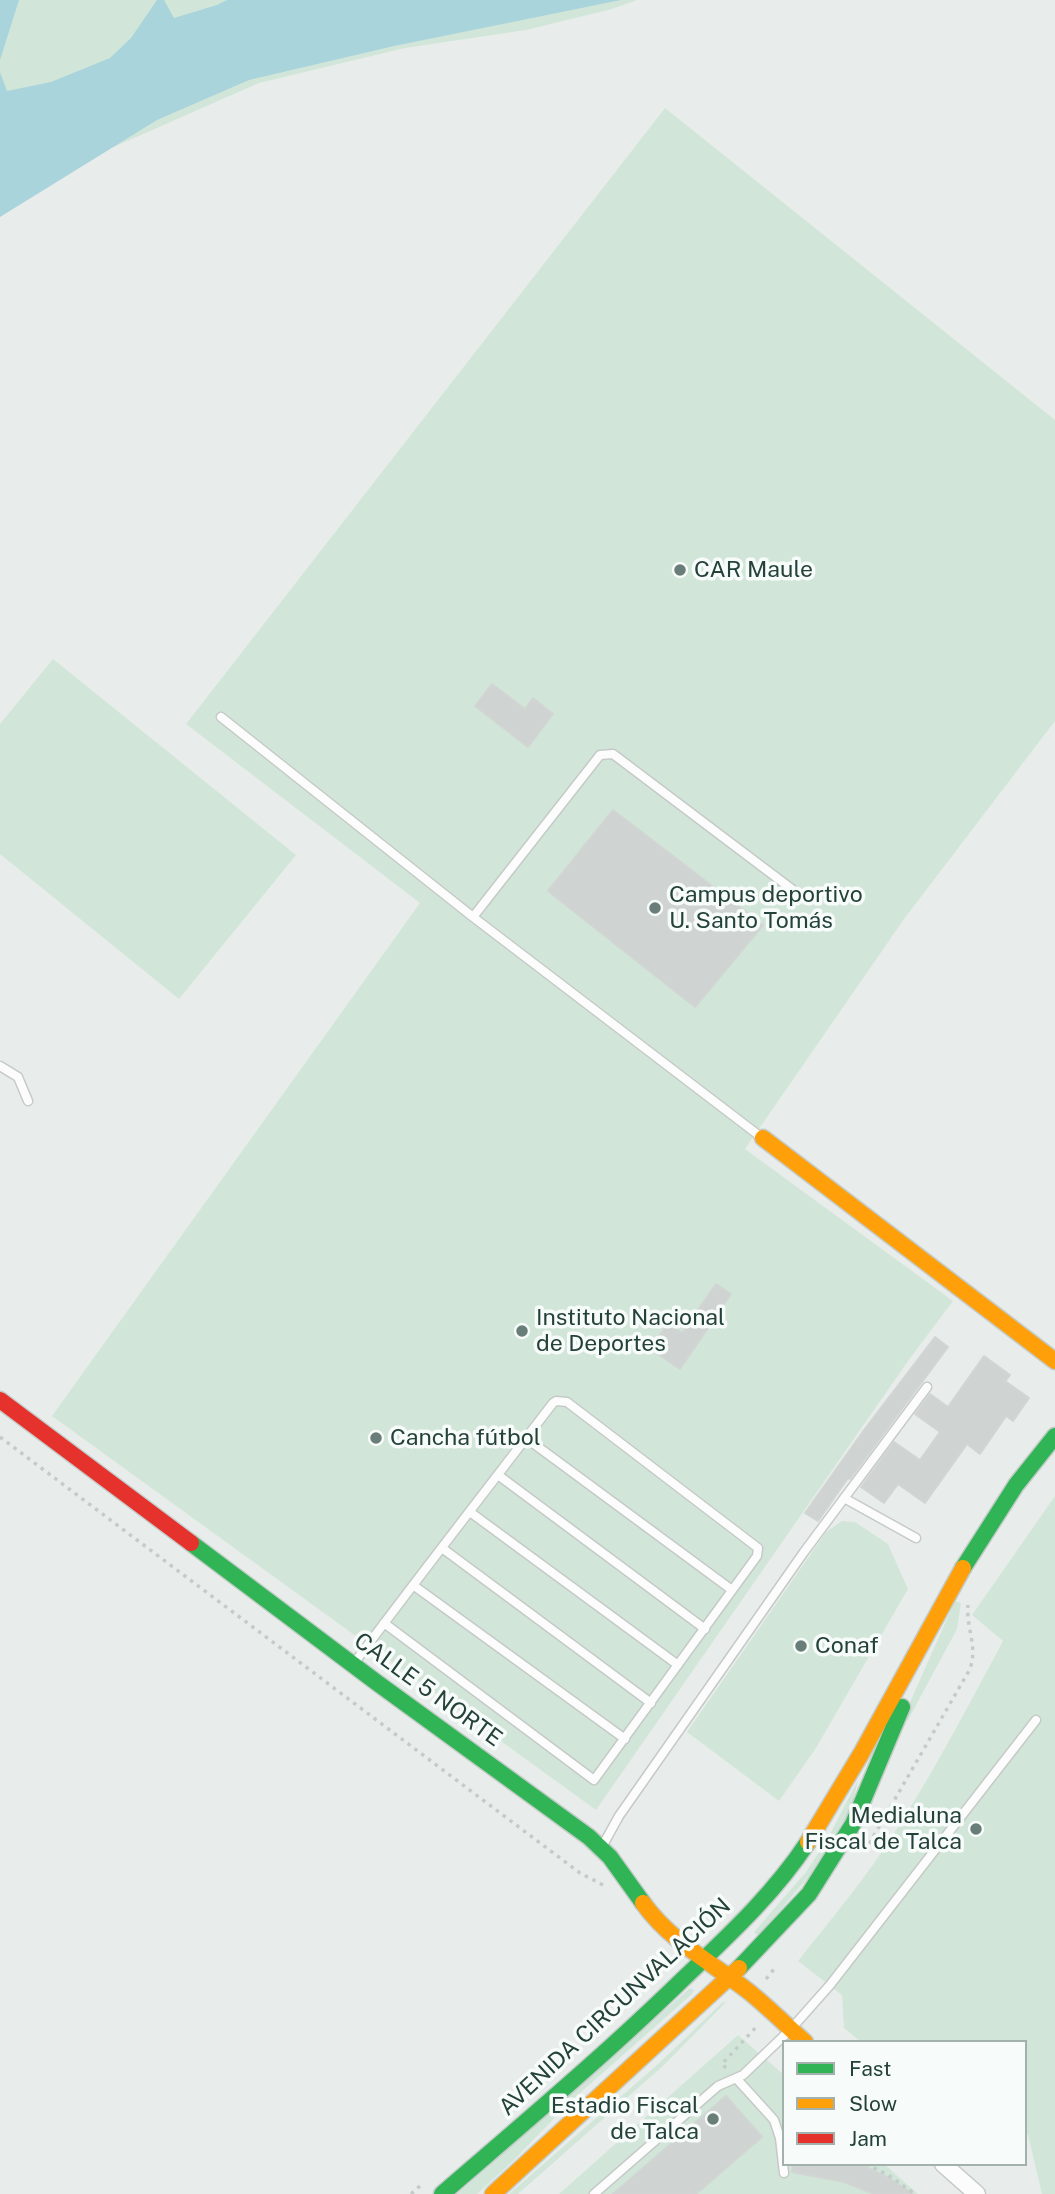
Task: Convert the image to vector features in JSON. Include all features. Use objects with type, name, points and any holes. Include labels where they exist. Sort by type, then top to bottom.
[{"type":"main road","points":[[763,1138],[1055,1361]]},
{"type":"main road","name":"CALLE 5 NORTE","points":[[0,1400],[579,1829],[601,1848],[650,1913],[682,1944],[749,1992],[803,2040]]},
{"type":"main road","name":"AVENIDA CIRCUNVALACIÓN","points":[[442,2194],[660,2002],[737,1928],[795,1860],[853,1768],[909,1662],[983,1535],[1007,1498],[1055,1436]]},
{"type":"main road","name":"AVENIDA CIRCUNVALACIÓN","points":[[493,2194],[758,1950],[809,1894],[861,1810],[933,1623]]},
{"type":"street","points":[[945,2166],[977,2194]]},
{"type":"lane","points":[[221,718],[473,918],[763,1138]]},
{"type":"lane","points":[[473,918],[600,755],[606,753],[613,754],[793,890]]},
{"type":"lane","points":[[0,1066],[18,1077],[28,1101]]},
{"type":"lane","points":[[601,1848],[642,1783],[804,1552],[927,1387]]},
{"type":"lane","points":[[353,1664],[384,1623],[470,1512],[553,1403],[562,1400],[757,1544],[759,1551],[598,1777],[592,1779],[384,1623]]},
{"type":"lane","points":[[526,1438],[732,1590]]},
{"type":"lane","points":[[498,1475],[705,1629]]},
{"type":"lane","points":[[844,1498],[916,1538]]},
{"type":"lane","points":[[470,1512],[678,1665]]},
{"type":"lane","points":[[442,1548],[651,1703]]},
{"type":"lane","points":[[414,1585],[625,1739]]},
{"type":"lane","points":[[594,2194],[718,2086],[743,2075],[791,2029],[830,1985],[1036,1720]]},
{"type":"lane","points":[[736,2078],[774,2120],[782,2156]]},
{"type":"lane","points":[[783,2166],[784,2173]]},
{"type":"path","points":[[0,1437],[580,1873],[608,1887]]},
{"type":"path","points":[[974,1594],[968,1605],[967,1619],[975,1654]]},
{"type":"path","points":[[736,2078],[722,2064],[759,2023]]},
{"type":"path","points":[[870,2166],[915,2194]]},
{"type":"green space","points":[[0,0],[637,0],[612,9],[526,30],[405,48],[259,83],[109,149],[0,207]]},
{"type":"green space","points":[[665,108],[1055,420],[1055,721],[904,919],[745,1149],[953,1301],[908,1361],[596,1810],[52,1416],[420,903],[186,724]]},
{"type":"green space","points":[[53,659],[296,855],[179,999],[0,854],[0,724]]},
{"type":"green space","name":"Medialuna Fiscal de Talca","points":[[1055,1496],[1055,2194],[1042,2194],[1027,2135],[1027,2040],[859,2040],[844,2028],[842,1995],[798,1961],[886,1846],[947,1745],[1003,1641],[972,1615]]},
{"type":"green space","points":[[842,1521],[855,1522],[888,1544],[908,1589],[816,1748],[779,1801],[687,1732],[826,1532]]},
{"type":"green space","points":[[955,1601],[961,1603],[957,1629],[908,1720],[903,1718]]},
{"type":"green space","points":[[858,1780],[852,1807],[810,1875],[758,1936],[754,1932],[806,1872],[827,1840]]},
{"type":"green space","points":[[690,1988],[694,1990],[692,1994],[571,2101],[477,2194],[457,2194]]},
{"type":"green space","points":[[726,2002],[664,2065],[518,2194],[509,2194],[657,2065],[722,2003]]},
{"type":"green space","name":"Estadio Fiscal de Talca","points":[[738,2035],[782,2073],[782,2166],[886,2166],[918,2194],[559,2194]]},
{"type":"water","points":[[0,0],[19,0],[0,60]]},
{"type":"water","points":[[157,0],[164,0],[174,18],[227,0],[621,0],[394,46],[249,80],[157,120],[0,217],[0,72],[7,91],[51,82],[110,58],[131,38]]},
{"type":"building","points":[[492,684],[525,709],[533,698],[553,714],[528,747],[475,706]]},
{"type":"building","name":"Campus deportivo U. Santo Tomás","points":[[613,810],[763,925],[695,1007],[548,891]]},
{"type":"building","points":[[716,1284],[731,1294],[680,1369],[650,1349],[668,1323],[682,1333]]},
{"type":"building","points":[[935,1337],[948,1347],[818,1521],[805,1513],[864,1430]]},
{"type":"building","points":[[984,1356],[1010,1375],[1005,1381],[1029,1398],[1013,1421],[1006,1416],[980,1454],[967,1444],[925,1503],[898,1484],[884,1503],[861,1487],[894,1442],[920,1460],[940,1432],[915,1414],[930,1394],[948,1407]]},
{"type":"building","points":[[726,2096],[762,2137],[696,2194],[613,2194]]},
{"type":"building","points":[[793,2166],[863,2166],[889,2178],[913,2194],[874,2194],[844,2182],[792,2172]]},
{"type":"traffic: fast","points":[[963,1568],[1016,1485],[1055,1436]]},
{"type":"traffic: fast","points":[[191,1543],[589,1837],[610,1857],[643,1903]]},
{"type":"traffic: fast","points":[[739,1968],[809,1894],[853,1824],[902,1707]]},
{"type":"traffic: fast","points":[[442,2194],[594,2062],[716,1948],[765,1898],[808,1842]]},
{"type":"traffic: slow","points":[[763,1138],[1055,1361]]},
{"type":"traffic: slow","points":[[808,1842],[861,1754],[963,1568]]},
{"type":"traffic: slow","points":[[643,1903],[666,1929],[748,1991],[803,2040]]},
{"type":"traffic: slow","points":[[493,2194],[739,1968]]},
{"type":"traffic: jam","points":[[0,1400],[191,1543]]},
{"type":"place","name":"CAR Maule","points":[[680,570]]},
{"type":"place","name":"Campus deportivo U. Santo Tomás","points":[[655,908]]},
{"type":"place","name":"Instituto Nacional de Deportes","points":[[522,1331]]},
{"type":"place","name":"Cancha fútbol","points":[[376,1438]]},
{"type":"place","name":"Conaf","points":[[801,1646]]},
{"type":"place","name":"Medialuna Fiscal de Talca","points":[[976,1829]]},
{"type":"place","name":"Estadio Fiscal de Talca","points":[[713,2119]]}]
